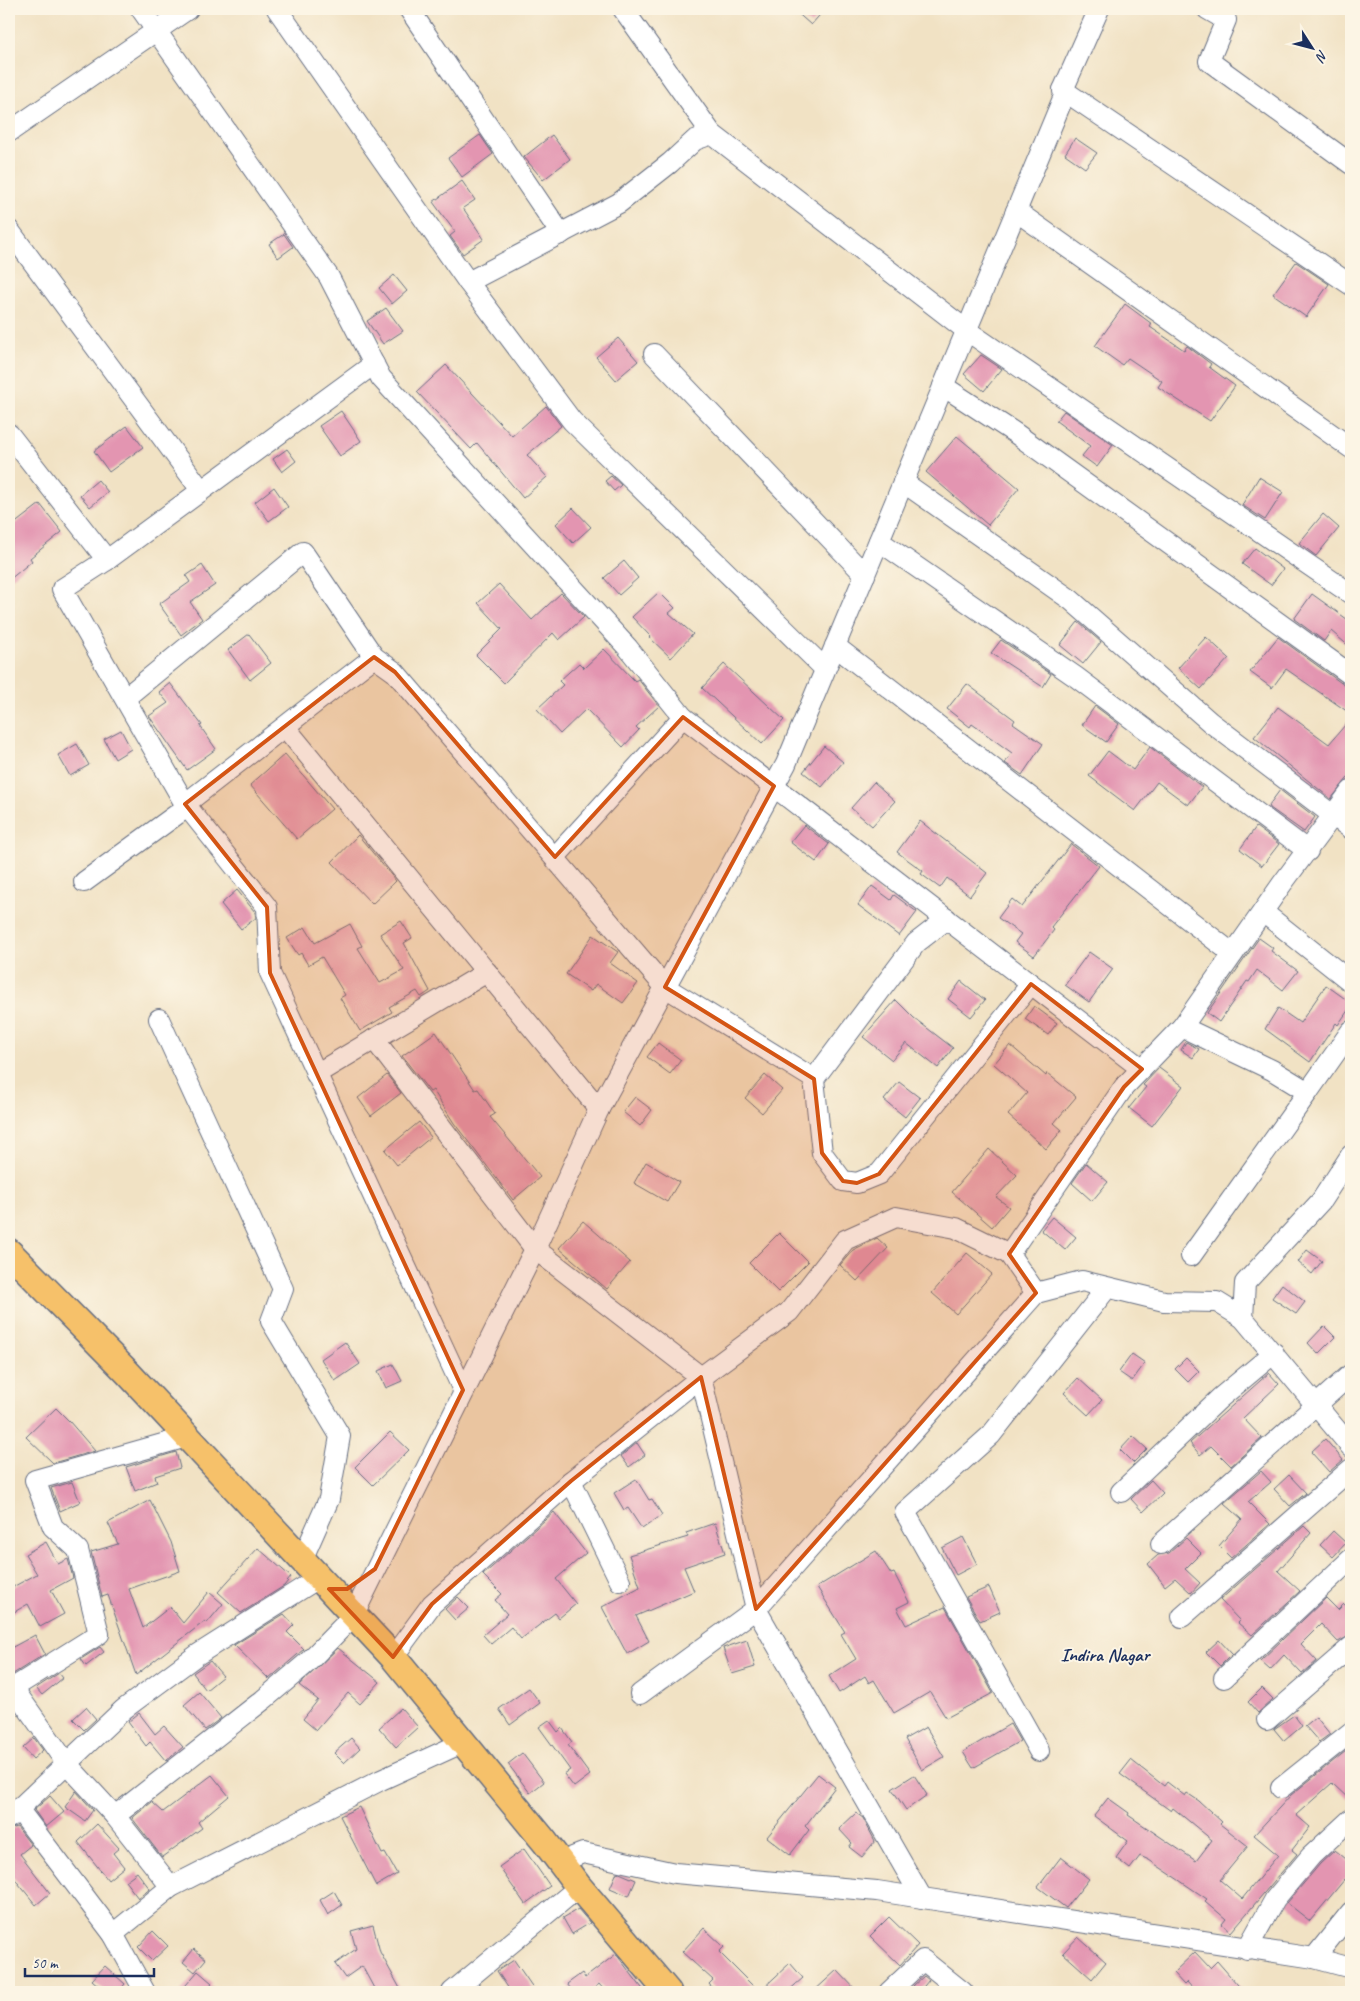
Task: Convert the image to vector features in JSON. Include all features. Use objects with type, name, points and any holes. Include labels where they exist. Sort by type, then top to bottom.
[{"type":"main road","points":[[9,1252],[188,1437],[393,1657],[579,1887],[668,1992]]},
{"type":"street","points":[[141,9],[329,278],[381,378],[628,648],[684,717],[1142,1069]]},
{"type":"street","points":[[9,132],[156,29],[188,9]]},
{"type":"street","points":[[277,9],[468,282],[572,421],[825,669]]},
{"type":"street","points":[[409,9],[561,234]]},
{"type":"street","points":[[622,9],[712,134],[966,330],[1351,594]]},
{"type":"street","points":[[115,1816],[308,1662],[353,1616],[463,1390],[535,1249],[599,1110],[786,764],[1064,96],[1063,90],[1099,9]]},
{"type":"street","points":[[1207,9],[1226,20],[1209,61],[1351,164]]},
{"type":"street","points":[[1063,90],[1351,285]]},
{"type":"street","points":[[468,282],[619,203],[695,140],[712,134]]},
{"type":"street","points":[[1016,211],[1351,448]]},
{"type":"street","points":[[9,230],[201,490]]},
{"type":"street","points":[[654,354],[865,574]]},
{"type":"street","points":[[374,364],[106,560],[62,589],[186,805],[267,907],[270,973],[463,1390]]},
{"type":"street","points":[[943,386],[1015,433],[1351,675]]},
{"type":"street","points":[[9,434],[106,560]]},
{"type":"street","points":[[903,482],[1071,600],[1210,722],[1351,829]]},
{"type":"street","points":[[879,541],[1076,677],[1308,850]]},
{"type":"street","points":[[125,698],[303,552],[374,657],[395,672],[665,987],[814,1079]]},
{"type":"street","points":[[835,646],[1233,954]]},
{"type":"street","points":[[84,882],[186,805],[374,657]]},
{"type":"street","points":[[555,857],[684,717]]},
{"type":"street","points":[[285,727],[599,1110]]},
{"type":"street","points":[[1009,1254],[1124,1087],[1182,1027],[1351,791]]},
{"type":"street","points":[[1263,912],[1351,982]]},
{"type":"street","points":[[947,919],[916,943],[814,1079],[822,1153],[843,1182],[857,1183],[879,1174],[1031,984]]},
{"type":"street","points":[[316,1074],[487,972]]},
{"type":"street","points":[[145,1992],[113,1934],[14,1814],[124,1709],[196,1655],[317,1575],[340,1436],[271,1321],[283,1289],[159,1020]]},
{"type":"street","points":[[1182,1027],[1272,1070],[1308,1092]]},
{"type":"street","points":[[1191,1256],[1351,1031]]},
{"type":"street","points":[[374,1039],[535,1249],[700,1377],[756,1609],[922,1898]]},
{"type":"street","points":[[1243,1318],[1245,1283],[1322,1201],[1351,1155]]},
{"type":"street","points":[[393,1657],[432,1604],[570,1481],[700,1377],[788,1312],[845,1240],[896,1217],[956,1228],[1009,1254],[1036,1293]]},
{"type":"street","points":[[640,1694],[756,1609],[1036,1293],[1082,1281],[1164,1301],[1217,1302],[1243,1318],[1351,1447]]},
{"type":"street","points":[[1039,1751],[905,1512],[991,1435],[1107,1288]]},
{"type":"street","points":[[1120,1492],[1220,1398],[1274,1353]]},
{"type":"street","points":[[1161,1544],[1351,1374]]},
{"type":"street","points":[[172,1887],[115,1816],[67,1764],[13,1688],[99,1634],[78,1550],[53,1527],[35,1480],[188,1437]]},
{"type":"street","points":[[1182,1617],[1351,1469]]},
{"type":"street","points":[[570,1481],[620,1581]]},
{"type":"street","points":[[1224,1678],[1351,1559]]},
{"type":"street","points":[[317,1575],[347,1589],[362,1582],[376,1569]]},
{"type":"street","points":[[1267,1720],[1351,1647]]},
{"type":"street","points":[[1281,1788],[1351,1732]]},
{"type":"street","points":[[113,1934],[172,1887],[381,1780],[462,1743]]},
{"type":"street","points":[[1247,1949],[1275,1899],[1311,1856],[1351,1819]]},
{"type":"street","points":[[560,1862],[583,1853],[675,1873],[877,1891],[1314,1958],[1351,1968]]},
{"type":"street","points":[[452,1992],[579,1887]]},
{"type":"street","points":[[1314,1958],[1351,1912]]},
{"type":"street","points":[[889,1992],[923,1960],[963,1992]]},
{"type":"highlighted area","points":[[374,657],[395,672],[555,857],[683,717],[774,786],[665,987],[814,1079],[822,1153],[843,1181],[857,1183],[879,1174],[1031,984],[1142,1069],[1124,1087],[1009,1254],[1036,1293],[756,1609],[701,1377],[571,1481],[432,1604],[393,1657],[329,1589],[347,1589],[375,1569],[463,1390],[270,973],[267,907],[185,804]]},
{"type":"building","points":[[793,9],[825,9],[811,25]]},
{"type":"building","points":[[480,135],[493,154],[462,177],[448,158]]},
{"type":"building","points":[[552,135],[570,159],[543,180],[524,157]]},
{"type":"building","points":[[1075,138],[1097,153],[1085,168],[1065,154]]},
{"type":"building","points":[[462,181],[475,200],[463,208],[484,239],[463,254],[450,236],[455,232],[433,202]]},
{"type":"building","points":[[284,234],[293,247],[278,258],[269,244]]},
{"type":"building","points":[[1296,262],[1329,284],[1306,317],[1273,294]]},
{"type":"building","points":[[394,275],[407,291],[392,304],[379,288]]},
{"type":"building","points":[[1125,304],[1152,324],[1150,327],[1184,350],[1187,346],[1211,364],[1209,367],[1235,386],[1210,421],[1158,387],[1162,381],[1128,358],[1122,365],[1095,346]]},
{"type":"building","points":[[386,308],[403,331],[383,344],[367,321]]},
{"type":"building","points":[[618,338],[638,361],[616,380],[596,357]]},
{"type":"building","points":[[981,355],[1002,369],[984,391],[964,374]]},
{"type":"building","points":[[446,365],[512,436],[546,406],[561,426],[527,455],[547,477],[523,498],[477,443],[471,449],[417,392]]},
{"type":"building","points":[[341,411],[361,441],[340,456],[319,426]]},
{"type":"building","points":[[1064,411],[1113,445],[1097,467],[1082,456],[1090,446],[1056,421]]},
{"type":"building","points":[[127,426],[143,447],[109,472],[94,451]]},
{"type":"building","points":[[957,436],[1019,488],[988,525],[926,472]]},
{"type":"building","points":[[287,449],[296,461],[282,472],[273,459]]},
{"type":"building","points":[[611,476],[621,485],[614,491],[605,481]]},
{"type":"building","points":[[1259,477],[1283,492],[1265,520],[1242,505]]},
{"type":"building","points":[[98,480],[108,492],[90,507],[80,495]]},
{"type":"building","points":[[274,487],[288,507],[269,521],[255,502]]},
{"type":"building","points":[[40,504],[62,532],[30,558],[32,561],[9,580],[9,528]]},
{"type":"building","points":[[573,508],[591,527],[573,543],[556,524]]},
{"type":"building","points":[[1323,514],[1339,528],[1316,556],[1299,543]]},
{"type":"building","points":[[1255,548],[1283,569],[1271,585],[1242,564]]},
{"type":"building","points":[[624,561],[638,578],[619,595],[604,578]]},
{"type":"building","points":[[202,565],[215,585],[190,602],[202,619],[181,635],[159,604],[190,582],[186,576]]},
{"type":"building","points":[[499,584],[532,620],[561,593],[584,617],[559,640],[553,633],[504,683],[476,655],[502,629],[478,603]]},
{"type":"building","points":[[659,592],[675,608],[669,613],[693,634],[671,658],[632,617]]},
{"type":"building","points":[[1312,594],[1351,622],[1351,648],[1331,631],[1324,641],[1294,619]]},
{"type":"building","points":[[1078,622],[1101,642],[1083,664],[1060,645]]},
{"type":"building","points":[[249,634],[271,663],[250,680],[228,650]]},
{"type":"building","points":[[1206,637],[1229,658],[1201,689],[1178,668]]},
{"type":"building","points":[[1278,637],[1344,685],[1351,687],[1351,714],[1286,669],[1272,688],[1250,672]]},
{"type":"building","points":[[1001,640],[1051,674],[1043,687],[991,653]]},
{"type":"building","points":[[604,649],[635,681],[638,679],[659,706],[636,727],[639,730],[623,747],[586,709],[560,734],[537,709],[563,685],[559,681],[579,663],[584,668]]},
{"type":"building","points":[[724,664],[784,720],[762,744],[702,688]]},
{"type":"building","points":[[170,683],[202,725],[200,726],[216,749],[187,770],[149,716],[168,703],[159,692]]},
{"type":"building","points":[[967,684],[1015,720],[1013,723],[1043,744],[1022,775],[1005,763],[1012,753],[972,724],[970,727],[947,709]]},
{"type":"building","points":[[1095,706],[1119,724],[1106,742],[1082,725]]},
{"type":"building","points":[[1278,707],[1329,744],[1351,718],[1351,774],[1331,799],[1254,737]]},
{"type":"building","points":[[121,730],[131,749],[115,759],[104,739]]},
{"type":"building","points":[[77,744],[89,765],[70,776],[58,755]]},
{"type":"building","points":[[824,746],[843,762],[822,787],[803,772]]},
{"type":"building","points":[[1150,747],[1202,787],[1188,805],[1157,782],[1135,811],[1089,776],[1108,751],[1133,770]]},
{"type":"building","points":[[285,754],[332,809],[297,839],[250,785]]},
{"type":"building","points":[[874,782],[895,801],[872,826],[851,808]]},
{"type":"building","points":[[1280,790],[1315,817],[1304,832],[1270,808],[1269,805]]},
{"type":"building","points":[[920,821],[987,873],[970,896],[947,878],[940,888],[921,874],[923,871],[897,852]]},
{"type":"building","points":[[804,825],[829,844],[816,862],[790,842]]},
{"type":"building","points":[[1256,827],[1279,844],[1262,866],[1240,849]]},
{"type":"building","points":[[358,835],[396,881],[372,904],[332,862]]},
{"type":"building","points":[[1071,844],[1099,866],[1051,927],[1054,930],[1034,956],[1015,942],[1021,934],[998,918],[1012,899],[1022,907]]},
{"type":"building","points":[[872,886],[891,900],[894,895],[917,912],[899,936],[858,905]]},
{"type":"building","points":[[237,890],[255,912],[256,918],[241,929],[221,904]]},
{"type":"building","points":[[401,921],[412,938],[404,943],[430,991],[421,997],[417,991],[389,1007],[392,1012],[360,1031],[340,998],[345,995],[322,957],[308,965],[301,953],[298,955],[287,938],[305,927],[315,943],[350,924],[362,946],[358,948],[380,983],[404,970],[380,934]]},
{"type":"building","points":[[593,935],[618,952],[610,963],[638,983],[623,1003],[596,984],[591,991],[566,974]]},
{"type":"building","points":[[1259,938],[1273,948],[1271,951],[1298,971],[1283,990],[1257,970],[1249,982],[1247,981],[1219,1022],[1207,1013]]},
{"type":"building","points":[[1089,952],[1113,969],[1089,1002],[1065,985]]},
{"type":"building","points":[[961,981],[985,1000],[971,1017],[948,999]]},
{"type":"building","points":[[1326,985],[1351,1003],[1351,1006],[1338,1025],[1336,1023],[1310,1062],[1265,1029],[1278,1008],[1300,1023]]},
{"type":"building","points":[[896,1000],[914,1018],[953,1048],[938,1068],[906,1043],[892,1060],[863,1037]]},
{"type":"building","points":[[1034,1006],[1057,1023],[1048,1035],[1025,1019]]},
{"type":"building","points":[[436,1032],[475,1090],[478,1089],[495,1114],[490,1117],[540,1177],[513,1200],[454,1123],[433,1090],[430,1092],[402,1056]]},
{"type":"building","points":[[1186,1042],[1199,1049],[1193,1058],[1181,1050]]},
{"type":"building","points":[[658,1043],[681,1060],[670,1074],[647,1057]]},
{"type":"building","points":[[1010,1045],[1046,1076],[1047,1073],[1076,1097],[1054,1123],[1062,1130],[1046,1149],[1008,1115],[1027,1093],[994,1064]]},
{"type":"building","points":[[1159,1068],[1183,1086],[1152,1126],[1129,1108],[1146,1087],[1143,1085]]},
{"type":"building","points":[[387,1075],[401,1093],[371,1116],[358,1098]]},
{"type":"building","points":[[765,1075],[782,1090],[762,1113],[745,1098]]},
{"type":"building","points":[[899,1082],[920,1098],[905,1117],[884,1100]]},
{"type":"building","points":[[635,1097],[652,1110],[640,1126],[623,1112]]},
{"type":"building","points":[[419,1122],[431,1137],[397,1165],[385,1150]]},
{"type":"building","points":[[989,1149],[1017,1175],[996,1197],[1009,1207],[992,1227],[952,1192]]},
{"type":"building","points":[[646,1162],[679,1182],[667,1202],[634,1183]]},
{"type":"building","points":[[1086,1163],[1108,1182],[1092,1201],[1072,1183]]},
{"type":"building","points":[[1052,1217],[1076,1237],[1065,1250],[1041,1230]]},
{"type":"building","points":[[583,1221],[630,1262],[607,1289],[559,1248]]},
{"type":"building","points":[[779,1233],[808,1262],[778,1292],[749,1263]]},
{"type":"building","points":[[877,1238],[888,1248],[857,1281],[840,1265],[853,1250]]},
{"type":"building","points":[[1307,1250],[1322,1261],[1312,1274],[1298,1262]]},
{"type":"building","points":[[967,1253],[992,1274],[956,1314],[932,1293]]},
{"type":"building","points":[[1282,1284],[1305,1302],[1296,1314],[1272,1298]]},
{"type":"building","points":[[1324,1326],[1335,1337],[1318,1354],[1308,1343]]},
{"type":"building","points":[[345,1342],[360,1364],[335,1381],[321,1359]]},
{"type":"building","points":[[1132,1354],[1145,1363],[1132,1381],[1119,1372]]},
{"type":"building","points":[[1186,1358],[1199,1371],[1188,1382],[1175,1369]]},
{"type":"building","points":[[393,1364],[402,1381],[386,1388],[378,1371]]},
{"type":"building","points":[[1269,1373],[1279,1384],[1243,1418],[1262,1438],[1231,1466],[1211,1446],[1200,1455],[1190,1443]]},
{"type":"building","points":[[1078,1378],[1102,1400],[1088,1415],[1064,1393]]},
{"type":"building","points":[[56,1408],[95,1451],[53,1463],[26,1437]]},
{"type":"building","points":[[390,1432],[409,1450],[373,1485],[355,1467]]},
{"type":"building","points":[[1133,1436],[1147,1449],[1133,1463],[1120,1450]]},
{"type":"building","points":[[1325,1439],[1343,1460],[1329,1472],[1311,1452]]},
{"type":"building","points":[[637,1443],[645,1455],[629,1467],[621,1456]]},
{"type":"building","points":[[176,1452],[180,1468],[155,1476],[157,1482],[135,1491],[126,1467]]},
{"type":"building","points":[[1261,1471],[1271,1482],[1248,1502],[1270,1524],[1231,1558],[1219,1546],[1242,1519],[1224,1503]]},
{"type":"building","points":[[1289,1475],[1306,1493],[1290,1506],[1274,1489]]},
{"type":"building","points":[[636,1479],[649,1500],[652,1499],[662,1515],[642,1529],[628,1508],[624,1510],[614,1493]]},
{"type":"building","points":[[1151,1480],[1163,1493],[1143,1512],[1131,1499]]},
{"type":"building","points":[[72,1482],[80,1502],[60,1511],[51,1488]]},
{"type":"building","points":[[150,1500],[171,1542],[180,1571],[129,1589],[143,1628],[170,1607],[183,1623],[209,1592],[223,1604],[207,1623],[205,1621],[136,1675],[108,1595],[102,1597],[91,1552],[118,1544],[108,1523]]},
{"type":"building","points":[[554,1512],[586,1553],[556,1579],[576,1604],[559,1618],[555,1613],[521,1639],[511,1627],[491,1644],[483,1635],[507,1614],[495,1600],[502,1594],[483,1575]]},
{"type":"building","points":[[715,1523],[725,1553],[684,1567],[694,1591],[636,1616],[649,1641],[627,1654],[602,1607],[640,1587],[629,1555],[688,1537],[686,1533]]},
{"type":"building","points":[[1304,1526],[1311,1533],[1278,1571],[1300,1591],[1252,1635],[1238,1623],[1240,1621],[1220,1600]]},
{"type":"building","points":[[1333,1531],[1346,1543],[1333,1557],[1320,1545]]},
{"type":"building","points":[[963,1537],[977,1564],[956,1575],[942,1548]]},
{"type":"building","points":[[1186,1538],[1201,1553],[1185,1569],[1200,1583],[1191,1593],[1175,1578],[1165,1586],[1148,1564],[1158,1555],[1169,1553]]},
{"type":"building","points":[[46,1542],[58,1564],[68,1559],[73,1578],[51,1590],[64,1614],[40,1627],[28,1604],[9,1615],[9,1589],[37,1574],[25,1554]]},
{"type":"building","points":[[258,1548],[291,1577],[284,1586],[241,1613],[218,1592]]},
{"type":"building","points":[[876,1551],[891,1574],[894,1573],[909,1602],[897,1608],[906,1625],[945,1607],[993,1693],[946,1718],[930,1692],[894,1713],[874,1680],[869,1683],[865,1676],[839,1693],[829,1676],[856,1659],[841,1634],[845,1632],[817,1587]]},
{"type":"building","points":[[989,1587],[1000,1612],[980,1621],[966,1597]]},
{"type":"building","points":[[458,1597],[469,1608],[455,1620],[445,1609]]},
{"type":"building","points":[[1326,1598],[1338,1610],[1344,1604],[1351,1611],[1351,1635],[1338,1642],[1321,1624],[1301,1644],[1317,1661],[1302,1674],[1284,1655],[1270,1670],[1260,1661]]},
{"type":"building","points":[[284,1614],[294,1625],[287,1632],[304,1649],[269,1679],[234,1645]]},
{"type":"building","points":[[35,1635],[45,1654],[13,1674],[9,1666],[9,1649]]},
{"type":"building","points":[[747,1640],[755,1667],[732,1674],[723,1648]]},
{"type":"building","points":[[1219,1640],[1232,1654],[1220,1666],[1206,1652]]},
{"type":"building","points":[[100,1647],[104,1652],[86,1666],[81,1659]]},
{"type":"building","points":[[338,1648],[380,1682],[360,1704],[348,1693],[316,1730],[303,1719],[318,1700],[299,1685]]},
{"type":"building","points":[[210,1661],[223,1676],[206,1690],[193,1673]]},
{"type":"building","points":[[59,1673],[63,1678],[42,1695],[36,1688]]},
{"type":"building","points":[[529,1688],[540,1703],[510,1725],[499,1709]]},
{"type":"building","points":[[1262,1688],[1273,1699],[1258,1713],[1248,1702]]},
{"type":"building","points":[[199,1692],[221,1718],[205,1730],[184,1705]]},
{"type":"building","points":[[86,1707],[96,1719],[84,1730],[73,1719]]},
{"type":"building","points":[[401,1708],[418,1727],[396,1747],[379,1728]]},
{"type":"building","points":[[139,1713],[155,1734],[164,1726],[183,1747],[166,1761],[150,1742],[146,1746],[128,1722]]},
{"type":"building","points":[[1294,1715],[1302,1726],[1284,1741],[1274,1729]]},
{"type":"building","points":[[1316,1717],[1330,1734],[1319,1742],[1305,1726]]},
{"type":"building","points":[[549,1720],[558,1732],[562,1728],[572,1742],[568,1745],[590,1775],[574,1787],[564,1774],[570,1770],[539,1727]]},
{"type":"building","points":[[1010,1724],[1020,1741],[973,1768],[963,1752]]},
{"type":"building","points":[[926,1727],[944,1757],[922,1770],[905,1739]]},
{"type":"building","points":[[34,1738],[43,1750],[33,1759],[23,1748]]},
{"type":"building","points":[[351,1738],[360,1748],[344,1763],[334,1753]]},
{"type":"building","points":[[1351,1747],[1351,1801],[1332,1783],[1296,1815],[1310,1827],[1292,1850],[1297,1854],[1231,1932],[1222,1924],[1226,1919],[1205,1901],[1207,1899],[1149,1860],[1140,1856],[1130,1869],[1116,1858],[1128,1841],[1094,1816],[1108,1798],[1129,1813],[1128,1815],[1196,1861],[1212,1840],[1173,1808],[1171,1811],[1120,1774],[1131,1760],[1164,1786],[1167,1782],[1185,1796],[1187,1793],[1199,1801],[1222,1822],[1220,1824],[1248,1846],[1220,1880],[1242,1899],[1278,1855],[1254,1835],[1291,1795]]},
{"type":"building","points":[[522,1753],[544,1782],[530,1793],[508,1764]]},
{"type":"building","points":[[818,1774],[835,1787],[805,1826],[809,1830],[790,1855],[767,1837]]},
{"type":"building","points":[[212,1775],[229,1796],[198,1822],[202,1828],[162,1857],[132,1818],[152,1802],[163,1812]]},
{"type":"building","points":[[914,1775],[927,1795],[906,1810],[892,1789]]},
{"type":"building","points":[[76,1791],[93,1810],[85,1821],[65,1807]]},
{"type":"building","points":[[50,1796],[64,1812],[46,1827],[34,1810]]},
{"type":"building","points":[[359,1807],[382,1854],[385,1853],[397,1874],[376,1886],[340,1816]]},
{"type":"building","points":[[856,1813],[863,1818],[875,1841],[862,1857],[849,1847],[852,1843],[839,1829]]},
{"type":"building","points":[[97,1824],[119,1848],[113,1853],[124,1867],[108,1880],[78,1842]]},
{"type":"building","points":[[17,1827],[31,1845],[20,1854],[50,1893],[36,1905],[9,1872],[9,1830]]},
{"type":"building","points":[[524,1849],[550,1886],[525,1904],[499,1867]]},
{"type":"building","points":[[1335,1850],[1351,1863],[1351,1884],[1345,1879],[1310,1921],[1287,1903],[1320,1864]]},
{"type":"building","points":[[1061,1857],[1089,1879],[1066,1908],[1038,1887]]},
{"type":"building","points":[[137,1872],[150,1889],[138,1898],[125,1881]]},
{"type":"building","points":[[617,1872],[636,1880],[629,1896],[610,1888]]},
{"type":"building","points":[[334,1891],[342,1905],[328,1915],[320,1900]]},
{"type":"building","points":[[578,1909],[590,1923],[572,1934],[563,1918]]},
{"type":"building","points":[[889,1917],[918,1945],[900,1965],[870,1936]]},
{"type":"building","points":[[373,1925],[380,1952],[402,1992],[376,1992],[362,1966],[345,1978],[335,1964],[356,1949],[351,1931]]},
{"type":"building","points":[[704,1928],[724,1947],[719,1952],[759,1992],[716,1992],[709,1984],[713,1980],[682,1952]]},
{"type":"building","points":[[153,1931],[168,1946],[152,1961],[138,1947]]},
{"type":"building","points":[[1078,1937],[1106,1962],[1092,1979],[1063,1953]]},
{"type":"building","points":[[194,1949],[206,1959],[195,1972],[183,1962]]},
{"type":"building","points":[[1195,1952],[1210,1968],[1217,1961],[1244,1992],[1196,1992],[1187,1982],[1184,1985],[1173,1973]]},
{"type":"building","points":[[616,1954],[645,1992],[606,1992],[599,1984],[593,1989],[596,1992],[567,1992],[571,1989],[567,1984],[582,1973],[585,1978]]},
{"type":"building","points":[[514,1960],[536,1992],[511,1992],[497,1971]]},
{"type":"building","points":[[790,1963],[803,1978],[787,1992],[759,1992]]},
{"type":"building","points":[[105,1966],[125,1984],[118,1992],[106,1992],[92,1980]]},
{"type":"building","points":[[837,1970],[858,1992],[813,1992]]},
{"type":"building","points":[[198,1971],[212,1983],[210,1985],[219,1992],[180,1992]]},
{"type":"building","points":[[924,1976],[929,1980],[920,1991],[913,1986]]},
{"type":"district","name":"Indira Nagar","points":[[1105,1655]]}]
